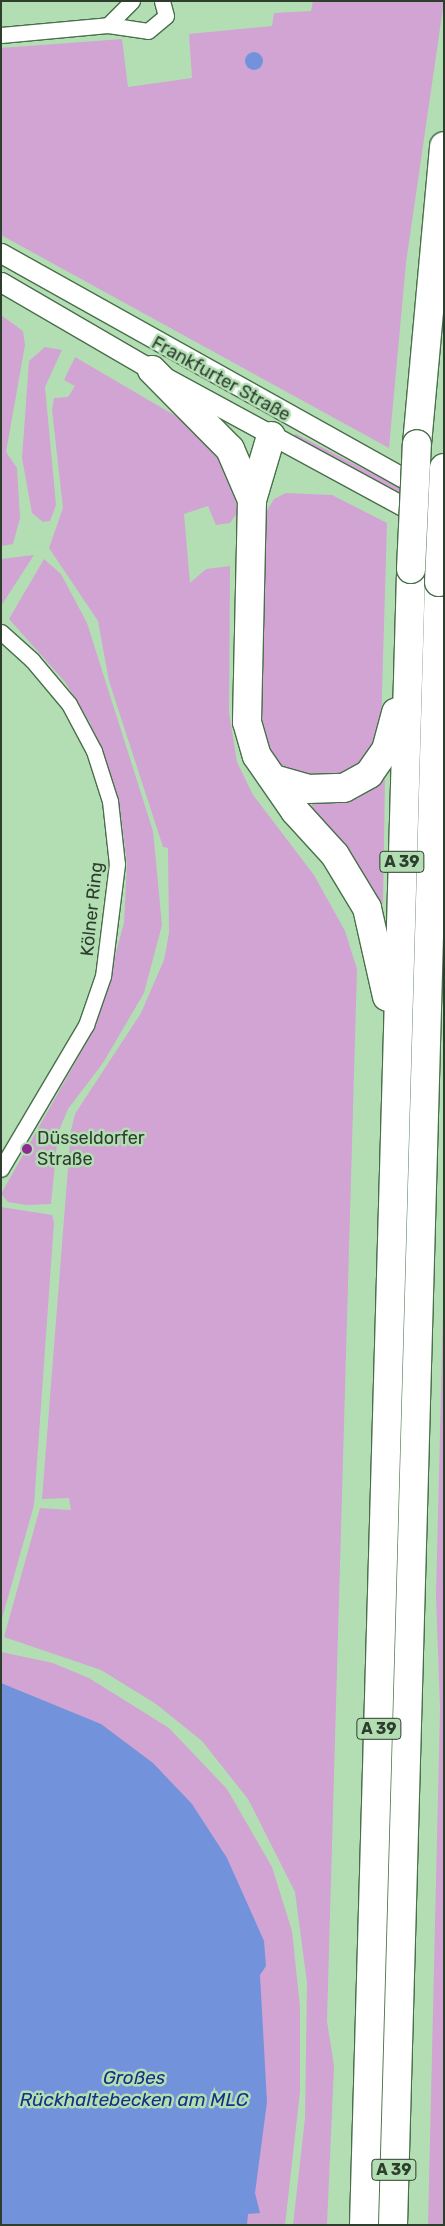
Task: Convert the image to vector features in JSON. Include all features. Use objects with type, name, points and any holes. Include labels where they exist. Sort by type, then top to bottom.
[{"type":"highway","name":"A 39","points":[[364,2225],[411,569],[416,444],[444,146]]},
{"type":"highway","points":[[152,370],[230,449],[252,500]]},
{"type":"highway","points":[[277,425],[252,500],[247,722],[257,756],[277,780],[296,811],[335,855],[367,908],[397,1055]]},
{"type":"highway","name":"A 39","points":[[393,2225],[439,582],[444,468]]},
{"type":"highway","points":[[277,780],[308,789],[344,788],[369,774],[386,750],[408,670]]},
{"type":"highway","points":[[396,2115],[407,2225]]},
{"type":"street","points":[[108,25],[132,1]]},
{"type":"street","points":[[1,36],[108,25],[148,31],[162,24],[164,4]]},
{"type":"street","name":"Frankfurter Straße","points":[[1,253],[444,528]]},
{"type":"street","name":"Frankfurter Straße","points":[[1,282],[152,370],[444,500]]},
{"type":"street","name":"Kölner Ring","points":[[1,632],[32,660],[70,704],[94,751],[110,801],[117,864],[103,976],[86,1025],[1,1169]]},
{"type":"shaded area","points":[[313,1],[444,1],[406,263],[389,448],[1,235],[1,48],[122,39],[128,87],[192,78],[189,34],[272,26],[274,13],[311,11]]},
{"type":"shaded area","points":[[1,315],[23,331],[25,345],[6,452],[17,468],[20,518],[13,544],[1,546]]},
{"type":"shaded area","points":[[45,347],[62,350],[45,387],[56,505],[50,521],[43,522],[32,513],[22,458],[29,361]]},
{"type":"shaded area","points":[[75,357],[186,422],[210,447],[230,476],[238,512],[230,523],[216,525],[208,506],[184,514],[190,583],[206,569],[230,566],[229,713],[237,762],[253,795],[314,875],[345,931],[357,969],[327,2021],[334,2066],[327,2225],[293,2225],[305,2118],[307,1983],[295,1892],[248,1799],[202,1741],[156,1704],[101,1670],[4,1637],[40,1508],[71,1510],[69,1498],[42,1499],[71,1130],[75,1114],[141,1013],[164,960],[169,933],[168,848],[163,847],[109,681],[98,621],[49,548],[63,508],[52,410],[54,398],[68,397],[75,386],[64,380]]},
{"type":"shaded area","points":[[296,434],[444,510],[444,517],[293,436]]},
{"type":"shaded area","points":[[286,493],[332,495],[387,523],[381,727],[376,747],[359,768],[334,780],[309,780],[284,769],[266,751],[258,728],[263,517],[274,499]]},
{"type":"shaded area","points":[[34,555],[1,606],[1,559]]},
{"type":"shaded area","points":[[44,559],[61,574],[87,623],[153,831],[162,925],[144,993],[103,1063],[68,1109],[58,1133],[51,1204],[27,1205],[8,1202],[1,1194],[96,1026],[124,923],[127,864],[120,808],[90,723],[65,682],[9,619]]},
{"type":"shaded area","points":[[385,779],[383,904],[311,810],[313,801],[357,799]]},
{"type":"shaded area","points":[[1,1207],[52,1215],[54,1222],[34,1505],[1,1622]]},
{"type":"shaded area","points":[[444,1269],[444,2225],[428,2225],[440,1709],[436,1595]]},
{"type":"shaded area","name":"Großes Rückhaltebecken am MLC","points":[[1,1652],[53,1663],[89,1678],[169,1728],[227,1789],[272,1867],[292,1931],[300,2007],[300,2092],[285,2225],[1,2225]]},
{"type":"water","points":[[250,52],[258,52],[263,57],[261,68],[250,70],[245,65],[245,57]]},
{"type":"water","name":"Großes Rückhaltebecken am MLC","points":[[1,1683],[101,1724],[153,1763],[192,1804],[227,1858],[264,1941],[266,1966],[260,1975],[267,2102],[255,2193],[260,2213],[248,2214],[247,2225],[1,2225]]},
{"type":"place","name":"Düsseldorfer Straße","points":[[27,1149]]}]
